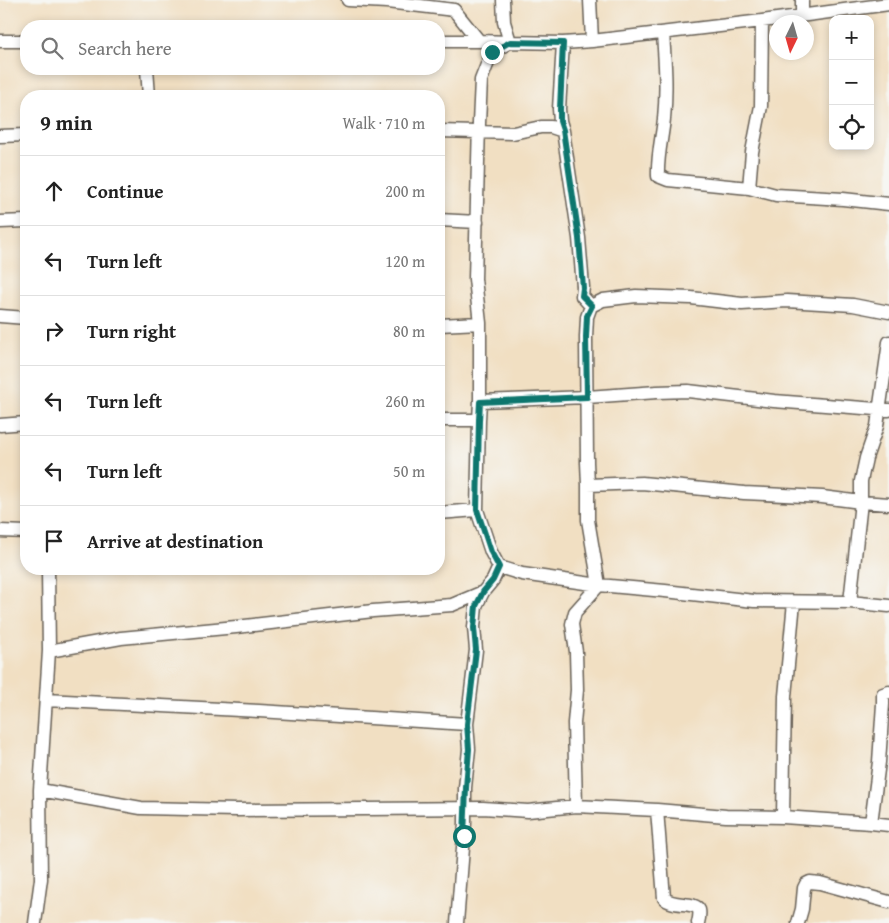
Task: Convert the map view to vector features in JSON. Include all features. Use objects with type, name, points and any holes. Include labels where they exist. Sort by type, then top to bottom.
[{"type":"street","points":[[348,0],[387,2],[454,10],[479,41]]},
{"type":"street","points":[[502,0],[504,22],[510,42]]},
{"type":"street","points":[[590,0],[592,41]]},
{"type":"street","points":[[802,0],[802,15]]},
{"type":"street","points":[[809,15],[889,4]]},
{"type":"street","points":[[445,41],[563,43],[663,34],[769,21]]},
{"type":"street","points":[[749,188],[752,152],[760,106],[762,22]]},
{"type":"street","points":[[663,34],[665,68],[664,107],[657,165],[658,176],[668,180],[749,188],[776,195],[889,204]]},
{"type":"street","points":[[0,41],[20,41]]},
{"type":"street","points":[[510,42],[492,52],[481,80],[478,132],[475,278],[480,323],[480,402],[477,510],[491,552],[499,567],[522,574],[599,585],[754,601],[850,602],[889,606]]},
{"type":"street","points":[[563,43],[560,121],[563,130],[579,238],[582,296],[592,306]]},
{"type":"street","points":[[147,75],[149,90]]},
{"type":"street","points":[[445,131],[513,133],[551,126],[563,130]]},
{"type":"street","points":[[0,136],[20,135]]},
{"type":"street","points":[[445,220],[477,222]]},
{"type":"street","points":[[0,222],[20,221]]},
{"type":"street","points":[[599,585],[588,520],[586,337],[587,316],[592,306],[603,300],[646,296],[691,298],[742,304],[787,301],[853,306],[889,312]]},
{"type":"street","points":[[0,316],[20,318]]},
{"type":"street","points":[[445,325],[480,323]]},
{"type":"street","points":[[850,602],[861,502],[860,482],[866,458],[884,410],[881,394],[889,342]]},
{"type":"street","points":[[480,402],[688,391],[774,401],[884,410]]},
{"type":"street","points":[[445,420],[479,420]]},
{"type":"street","points":[[0,425],[20,423]]},
{"type":"street","points":[[588,485],[642,483],[889,504]]},
{"type":"street","points":[[445,513],[477,510]]},
{"type":"street","points":[[0,531],[20,532]]},
{"type":"street","points":[[457,923],[469,749],[467,724],[476,650],[474,628],[476,606],[499,567]]},
{"type":"street","points":[[35,923],[41,879],[40,790],[49,651],[48,575]]},
{"type":"street","points":[[576,806],[574,723],[577,690],[576,652],[572,624],[574,612],[599,585]]},
{"type":"street","points":[[49,651],[121,638],[374,611],[452,605],[483,592]]},
{"type":"street","points":[[782,818],[785,696],[794,602]]},
{"type":"street","points":[[871,823],[879,762],[883,694],[889,692]]},
{"type":"street","points":[[46,700],[467,724]]},
{"type":"street","points":[[40,790],[141,808],[237,810],[493,808],[528,811],[576,806],[889,825]]},
{"type":"street","points":[[657,810],[664,898],[671,903],[695,906],[700,912],[698,923]]},
{"type":"street","points":[[798,923],[802,909],[804,888],[810,882],[889,902]]},
{"type":"route","points":[[464,836],[469,749],[467,724],[474,677],[476,606],[499,567],[491,552],[477,510],[480,402],[587,397],[587,316],[592,306],[582,296],[579,238],[563,130],[560,121],[563,43],[510,42],[492,52]]}]
